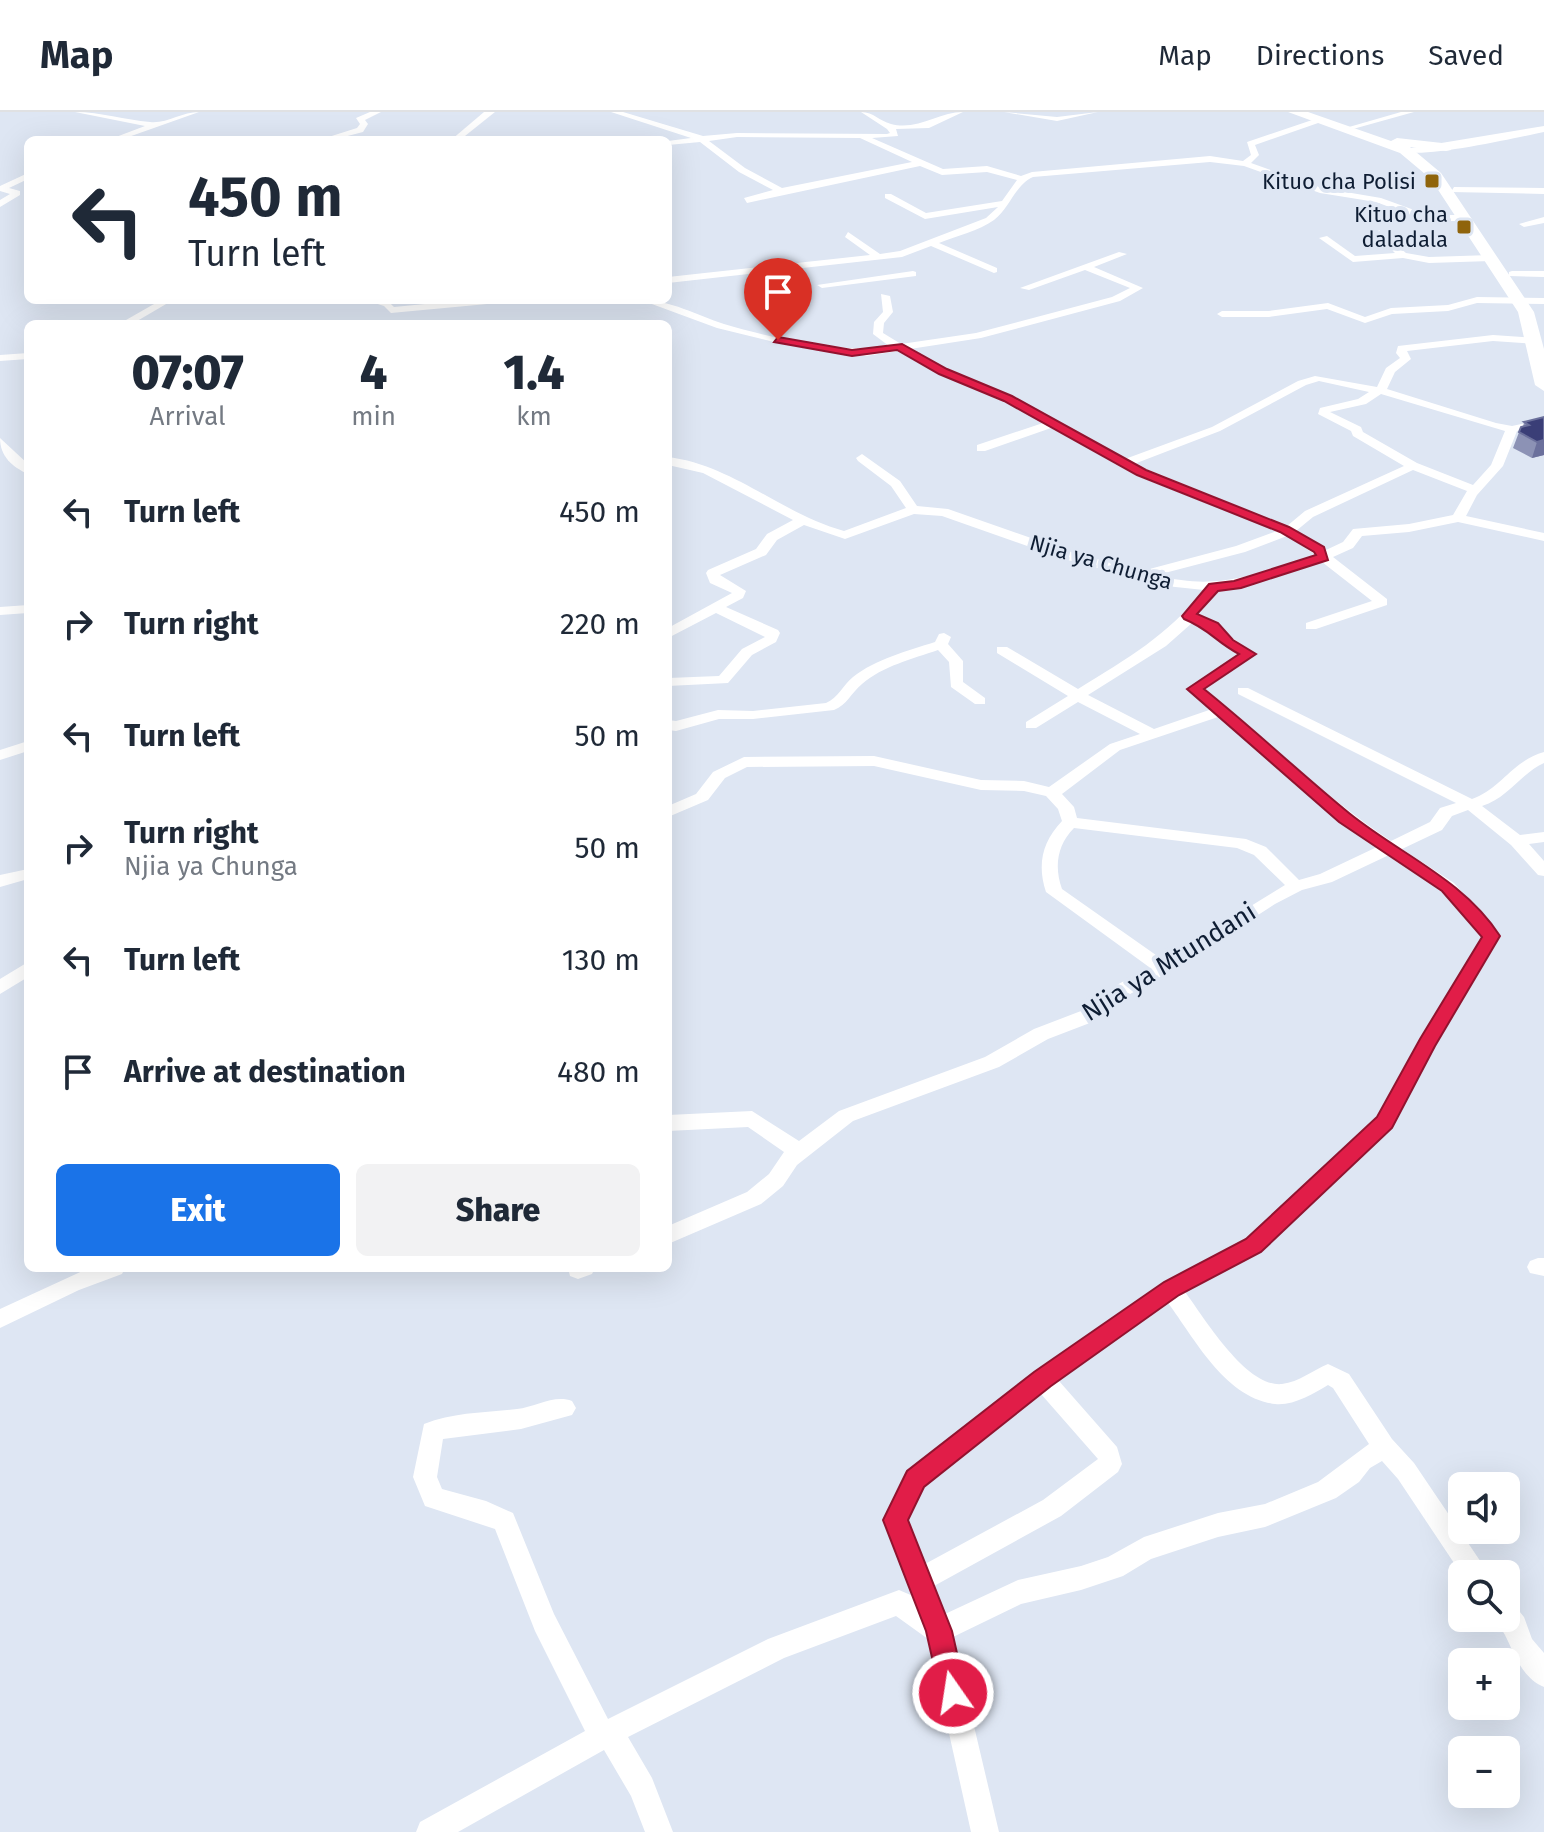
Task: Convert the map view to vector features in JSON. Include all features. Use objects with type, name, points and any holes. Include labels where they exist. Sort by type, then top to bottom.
[{"type":"main road","points":[[1295,112],[1353,127],[1410,149],[1454,190],[1532,300],[1540,334],[1544,385]]},
{"type":"main road","points":[[1312,116],[1427,153],[1446,147]]},
{"type":"main road","points":[[1410,149],[1446,147]]},
{"type":"main road","points":[[1410,149],[1436,176],[1491,258],[1532,300]]},
{"type":"street","points":[[79,112],[154,126]]},
{"type":"street","points":[[124,136],[195,112]]},
{"type":"street","points":[[338,136],[360,130],[364,124],[359,120],[377,112]]},
{"type":"street","points":[[461,136],[477,116],[491,112]]},
{"type":"street","points":[[615,112],[700,138],[742,170],[781,191]]},
{"type":"street","points":[[672,142],[803,133],[864,138],[895,134],[890,127],[865,112]]},
{"type":"street","points":[[890,127],[926,126],[957,112]]},
{"type":"street","points":[[1008,112],[1057,119],[1094,112]]},
{"type":"street","points":[[1353,127],[1410,112]]},
{"type":"street","points":[[1245,164],[1255,155],[1250,144],[1312,116]]},
{"type":"street","points":[[1446,147],[1544,129]]},
{"type":"street","points":[[864,138],[948,174],[987,169],[1022,179],[1041,173],[1197,158],[1245,164],[1320,190],[1378,200],[1427,218],[1465,218]]},
{"type":"street","points":[[747,200],[921,163]]},
{"type":"street","points":[[1,189],[24,178]]},
{"type":"street","points":[[672,280],[902,254],[989,220],[1022,179]]},
{"type":"street","points":[[1,189],[24,193]]},
{"type":"street","points":[[1454,190],[1544,191]]},
{"type":"street","points":[[0,204],[17,193]]},
{"type":"street","points":[[888,196],[925,216],[1004,203]]},
{"type":"street","points":[[1524,224],[1544,220]]},
{"type":"street","points":[[1379,233],[1403,255]]},
{"type":"street","points":[[848,235],[879,257]]},
{"type":"street","points":[[1324,238],[1353,259],[1403,255],[1429,260],[1491,258]]},
{"type":"street","points":[[930,242],[994,270]]},
{"type":"street","points":[[1025,288],[1122,254]]},
{"type":"street","points":[[843,260],[866,279]]},
{"type":"street","points":[[658,304],[721,326],[852,353],[977,336],[1116,299],[1138,288],[1088,268]]},
{"type":"street","points":[[822,285],[913,274]]},
{"type":"street","points":[[1512,274],[1544,274]]},
{"type":"street","points":[[885,296],[888,312],[879,322],[878,334],[899,347],[943,372],[1008,399],[1184,493],[1284,529],[1319,550],[1323,557],[1382,602],[1311,626]]},
{"type":"street","points":[[1222,314],[1269,314],[1328,306],[1354,319],[1365,320],[1401,310],[1448,308],[1462,302],[1532,300]]},
{"type":"street","points":[[131,320],[161,304]]},
{"type":"street","points":[[388,304],[391,310],[410,310],[426,304]]},
{"type":"street","points":[[404,320],[410,310]]},
{"type":"street","points":[[1475,490],[1413,466],[1357,434],[1357,429],[1324,414],[1324,410],[1362,402],[1379,391],[1389,379],[1390,370],[1406,359],[1401,353],[1402,348],[1540,334]]},
{"type":"street","points":[[0,358],[24,356]]},
{"type":"street","points":[[1126,463],[1216,429],[1309,379],[1319,378],[1379,391],[1475,422],[1512,429],[1544,422]]},
{"type":"street","points":[[981,448],[1051,424]]},
{"type":"street","points":[[1458,518],[1475,490],[1497,466],[1512,429]]},
{"type":"street","points":[[0,442],[24,467]]},
{"type":"street","points":[[862,458],[896,484],[913,510]]},
{"type":"street","name":"Njia ya Chunga","points":[[672,461],[708,472],[800,522],[845,535],[913,510],[944,512],[1069,556],[1141,576],[1214,587],[1236,585],[1323,557],[1348,545],[1358,532],[1409,528],[1458,518],[1544,537]]},
{"type":"street","points":[[1141,576],[1230,552],[1284,529],[1362,487],[1413,466]]},
{"type":"street","points":[[672,632],[717,608],[739,591],[715,580],[713,573],[761,552],[772,537],[800,522]]},
{"type":"street","points":[[1031,725],[1161,643],[1214,587]]},
{"type":"street","points":[[672,682],[723,680],[747,652],[771,639],[773,633],[717,608]]},
{"type":"street","points":[[0,611],[24,609]]},
{"type":"street","points":[[985,1832],[939,1631],[895,1520],[915,1479],[1043,1379],[1171,1289],[1254,1245],[1385,1122],[1426,1044],[1492,936],[1448,887],[1345,818],[1194,686],[1249,654],[1228,643],[1213,626],[1189,616]]},
{"type":"street","points":[[672,726],[718,714],[753,715],[829,707],[839,703],[847,687],[865,675],[942,641],[956,661],[956,684],[980,701]]},
{"type":"street","points":[[1002,650],[1077,695],[1152,734]]},
{"type":"street","points":[[1243,691],[1470,804],[1517,841],[1544,871]]},
{"type":"street","points":[[1052,793],[1115,747],[1222,711]]},
{"type":"street","points":[[0,755],[24,747]]},
{"type":"street","name":"Njia ya Mtundani","points":[[672,1233],[754,1198],[776,1180],[799,1152],[846,1116],[992,1062],[1041,1034],[1088,1016],[1105,1000],[1296,886],[1326,878],[1390,850],[1436,826],[1446,812],[1487,799],[1504,787],[1522,767],[1544,757]]},
{"type":"street","points":[[672,810],[702,797],[719,775],[744,762],[874,761],[981,785],[1024,786],[1052,793],[1066,807],[1070,822]]},
{"type":"street","points":[[1070,822],[1240,843],[1260,851],[1296,886]]},
{"type":"street","points":[[1070,822],[1052,839],[1047,875],[1055,892],[1161,967]]},
{"type":"street","points":[[1517,841],[1544,837]]},
{"type":"street","points":[[0,881],[24,875]]},
{"type":"street","points":[[0,988],[24,971]]},
{"type":"street","points":[[672,1123],[752,1119],[799,1152]]},
{"type":"street","points":[[0,1319],[71,1284],[103,1272]]},
{"type":"street","points":[[1171,1289],[1220,1355],[1249,1385],[1275,1394],[1293,1392],[1328,1374],[1341,1381],[1384,1447],[1406,1471],[1466,1560]]},
{"type":"street","points":[[919,1581],[1052,1508],[1110,1464],[1109,1455],[1043,1379]]},
{"type":"street","points":[[564,1408],[521,1419],[453,1425],[432,1431],[425,1477],[434,1498],[486,1512],[504,1521],[544,1622],[606,1734],[642,1788],[659,1832]]},
{"type":"street","points":[[939,1631],[1018,1592],[1081,1578],[1114,1567],[1144,1549],[1218,1525],[1265,1515],[1327,1490],[1351,1474],[1362,1460],[1384,1447]]},
{"type":"street","points":[[430,1832],[606,1734],[777,1648],[878,1608],[899,1602],[939,1631]]},
{"type":"street","points":[[1517,1632],[1522,1647],[1544,1674]]},
{"type":"building","points":[[1544,417],[1544,440],[1537,442],[1519,432],[1521,427],[1529,425],[1524,422]]},
{"type":"place","name":"Kituo cha Polisi","points":[[1432,181]]},
{"type":"place","name":"Kituo cha daladala","points":[[1464,227]]},
{"type":"route","points":[[778,340],[852,353],[899,347],[943,372],[1008,399],[1141,473],[1184,493],[1284,529],[1319,550],[1323,557],[1236,585],[1214,587],[1202,599],[1189,616],[1213,626],[1228,643],[1249,654],[1194,686],[1195,689],[1256,737],[1345,818],[1448,887],[1492,936],[1426,1044],[1385,1122],[1363,1143],[1254,1245],[1171,1289],[1043,1379],[915,1479],[895,1520],[939,1631],[953,1693]]}]
